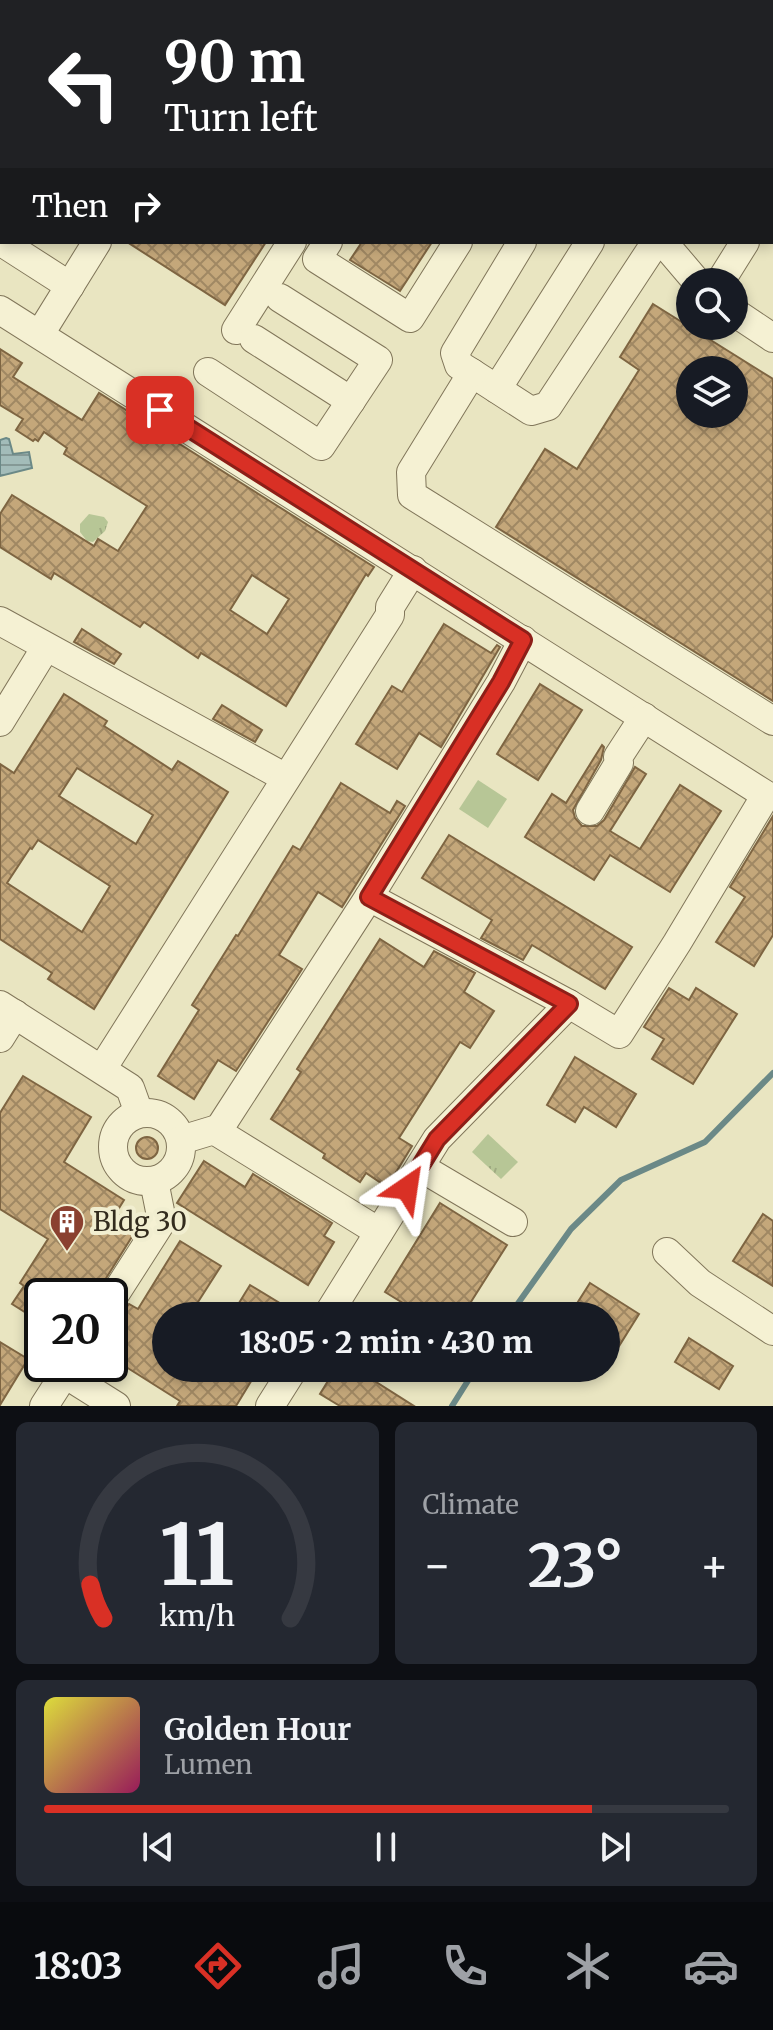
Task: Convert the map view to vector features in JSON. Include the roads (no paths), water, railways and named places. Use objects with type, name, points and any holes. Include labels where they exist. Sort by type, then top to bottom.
[{"type":"street","points":[[5,244],[70,286]]},
{"type":"street","points":[[40,334],[96,244]]},
{"type":"street","points":[[291,244],[245,335],[351,401]]},
{"type":"street","points":[[327,244],[317,259],[410,318],[457,244]]},
{"type":"street","points":[[521,244],[455,353],[459,365],[531,411],[548,406],[666,245],[685,268]]},
{"type":"street","points":[[497,389],[589,244]]},
{"type":"street","points":[[729,268],[744,244]]},
{"type":"street","points":[[208,372],[321,446],[378,360],[280,298]]},
{"type":"street","points":[[0,310],[766,795],[619,1034],[369,897]]},
{"type":"street","points":[[748,318],[769,326]]},
{"type":"street","points":[[472,373],[411,472],[412,495],[773,721]]},
{"type":"street","points":[[102,1069],[390,615],[390,607],[413,570]]},
{"type":"street","points":[[0,621],[286,778]]},
{"type":"street","points":[[217,1132],[369,897],[501,682],[523,640]]},
{"type":"street","points":[[0,722],[46,647]]},
{"type":"street","points":[[590,811],[619,763],[618,757],[644,717]]},
{"type":"street","points":[[342,1302],[379,1232],[437,1139],[569,1004]]},
{"type":"street","points":[[0,1038],[8,1010],[130,1088],[139,1113]]},
{"type":"street","points":[[139,1113],[154,1113],[169,1121],[181,1140],[180,1156],[169,1173],[154,1181],[142,1182],[122,1173],[113,1155],[115,1137],[123,1121],[139,1113]]},
{"type":"street","points":[[181,1140],[214,1130],[379,1232]]},
{"type":"street","points":[[420,1167],[513,1222]]},
{"type":"street","points":[[125,1278],[162,1221],[154,1181]]},
{"type":"street","points":[[667,1252],[700,1283],[773,1331]]},
{"type":"street","points":[[44,1406],[60,1382]]},
{"type":"street","points":[[85,1382],[116,1406]]},
{"type":"street","points":[[270,1406],[285,1382]]},
{"type":"water","points":[[6,438],[13,454],[29,452],[32,468],[0,476],[0,440]]},
{"type":"waterway","points":[[519,1302],[571,1229],[621,1180],[705,1142],[773,1073]]},
{"type":"waterway","points":[[452,1406],[467,1382]]},
{"type":"place","name":"Bldg 30","points":[[67,1253]]}]
